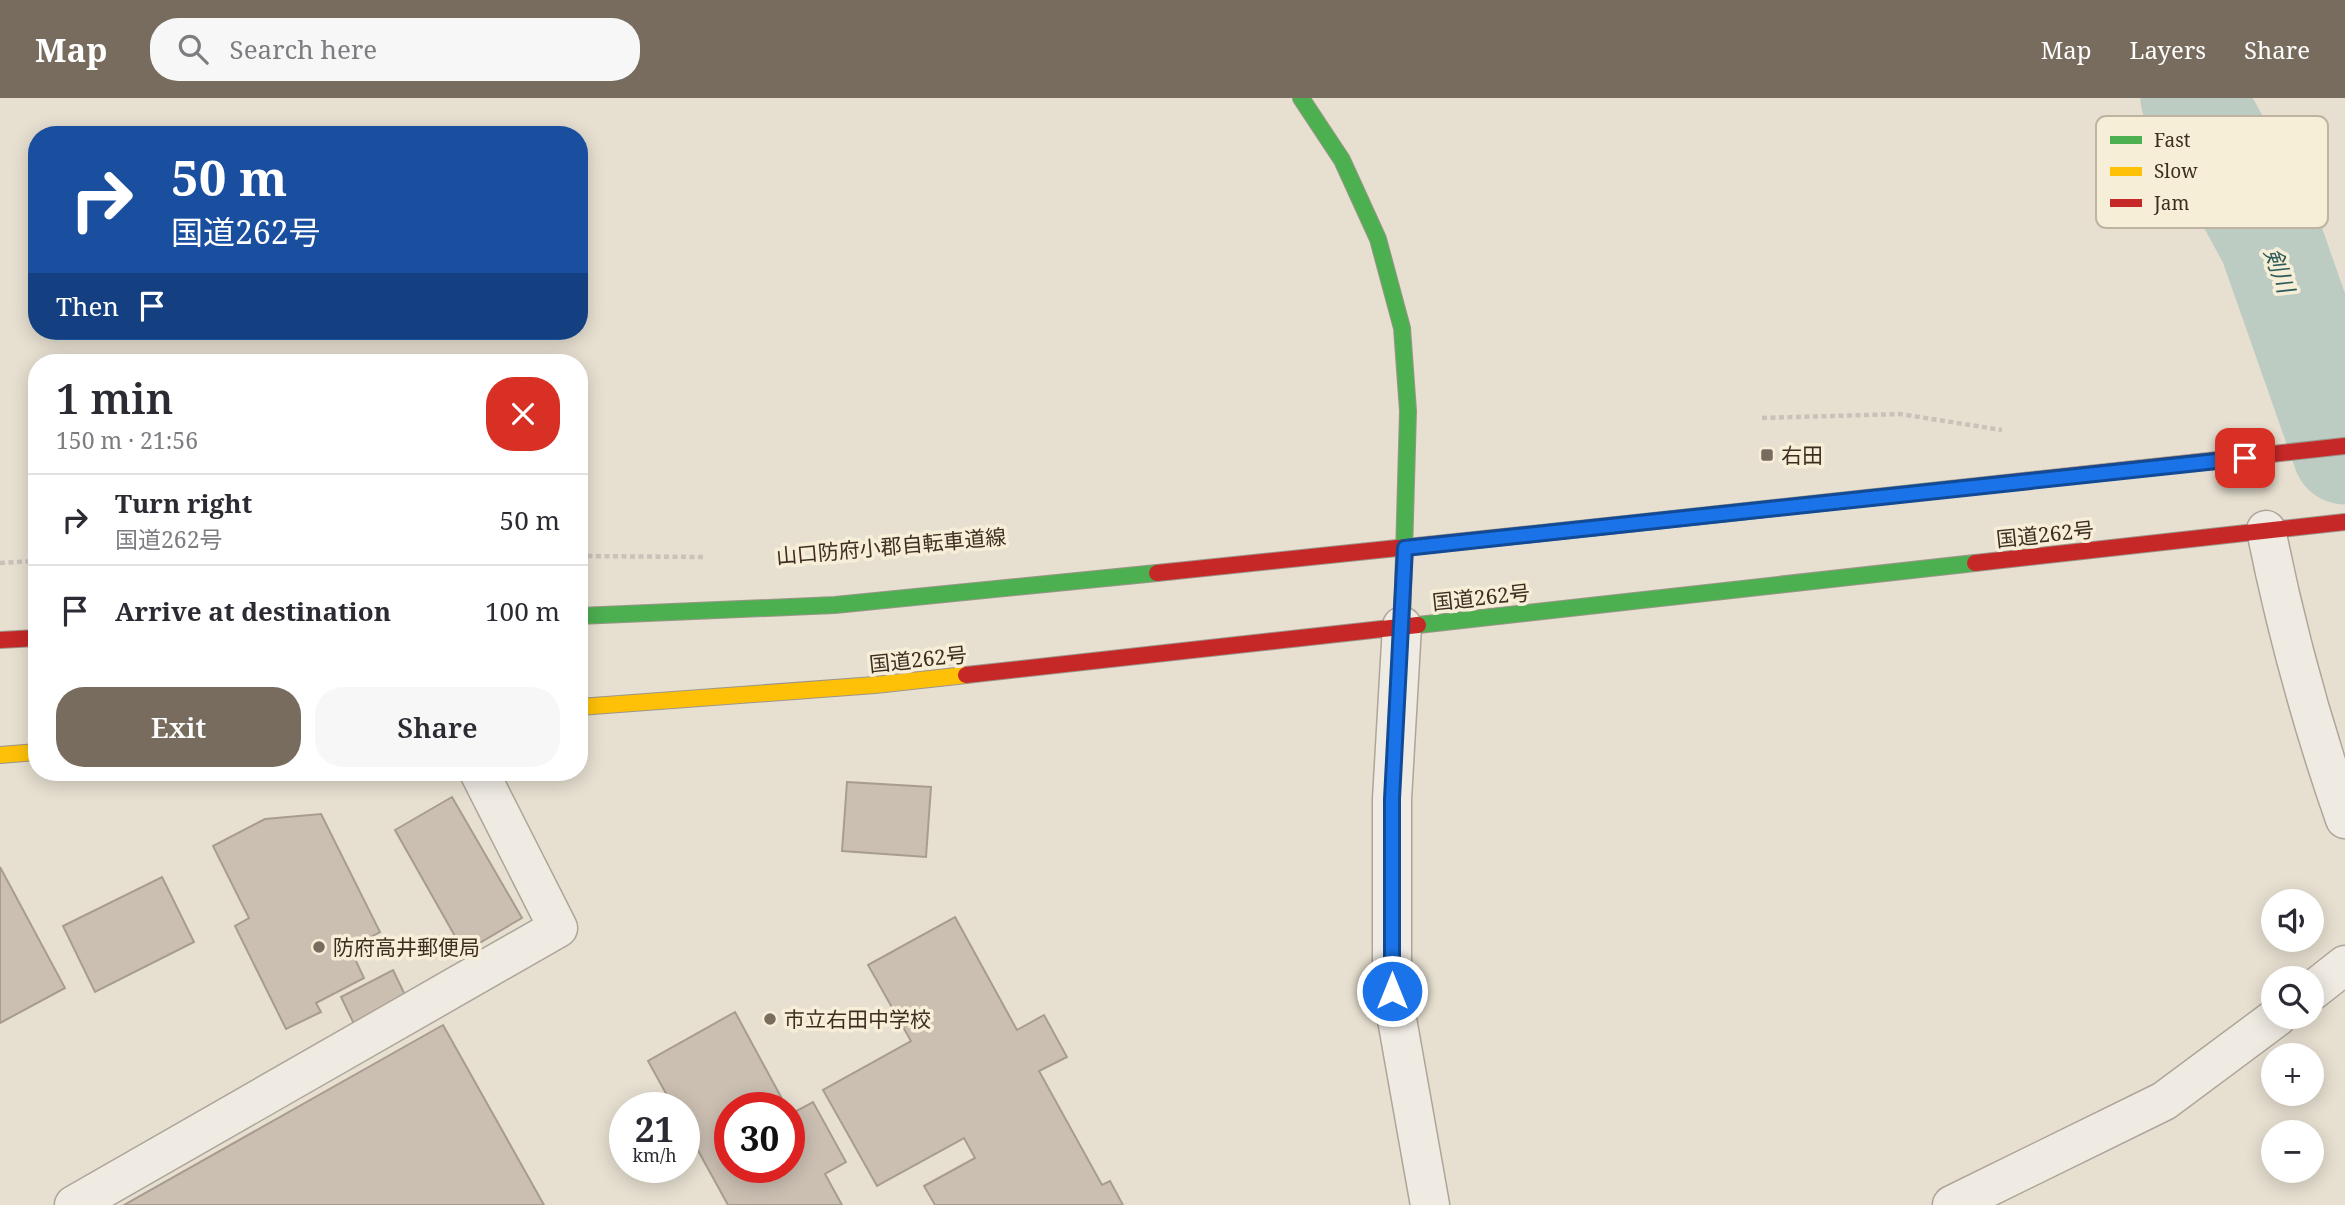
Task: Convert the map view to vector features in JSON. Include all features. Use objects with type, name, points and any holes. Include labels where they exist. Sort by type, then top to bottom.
[{"type":"main road","points":[[1301,98],[1342,160],[1378,239],[1402,328],[1408,411],[1402,626]]},
{"type":"main road","points":[[588,616],[835,605],[1405,548],[2345,446]]},
{"type":"main road","name":"国道262号","points":[[588,706],[875,685],[2345,522]]},
{"type":"main road","points":[[0,640],[28,638]]},
{"type":"main road","points":[[0,755],[28,753]]},
{"type":"street","points":[[2279,529],[2284,617],[2323,758],[2345,819]]},
{"type":"street","points":[[1402,626],[1392,799],[1392,991],[1430,1205]]},
{"type":"street","points":[[74,1205],[558,928],[484,781]]},
{"type":"street","points":[[2324,981],[2345,965]]},
{"type":"street","points":[[1952,1205],[2164,1101],[2261,1029]]},
{"type":"path","points":[[1762,418],[1900,414],[2008,431]]},
{"type":"path","points":[[588,556],[712,557]]},
{"type":"path","points":[[0,563],[28,561]]},
{"type":"building","points":[[847,782],[931,787],[926,857],[842,851]]},
{"type":"building","points":[[452,797],[522,918],[464,952],[395,830]]},
{"type":"building","points":[[321,814],[380,932],[371,937],[377,948],[355,959],[364,978],[316,1003],[321,1012],[286,1029],[235,926],[249,918],[213,846],[265,819]]},
{"type":"building","points":[[0,867],[65,988],[0,1023]]},
{"type":"building","points":[[162,877],[194,942],[95,992],[63,926]]},
{"type":"building","points":[[955,917],[1017,1030],[1044,1015],[1067,1057],[1039,1071],[1102,1185],[1110,1181],[1123,1205],[935,1205],[924,1186],[975,1158],[964,1138],[877,1186],[823,1090],[911,1041],[868,965]]},
{"type":"building","points":[[393,970],[406,997],[354,1024],[341,997]]},
{"type":"building","points":[[735,1012],[778,1092],[714,1092],[714,1180],[700,1154],[700,1092],[665,1092],[648,1061]]},
{"type":"building","points":[[443,1025],[544,1205],[124,1205]]},
{"type":"building","points":[[813,1102],[846,1162],[825,1174],[842,1205],[728,1205],[716,1183],[805,1183],[805,1106]]},
{"type":"waterway","name":"剣川","points":[[2193,98],[2203,116]]},
{"type":"waterway","name":"剣川","points":[[2264,228],[2271,241],[2345,452]]},
{"type":"traffic: fast","points":[[1301,98],[1342,160],[1378,239],[1402,328],[1408,411],[1402,626]]},
{"type":"traffic: fast","points":[[1542,533],[1950,489]]},
{"type":"traffic: fast","points":[[1418,625],[1975,563]]},
{"type":"traffic: fast","points":[[588,616],[835,605],[1157,573]]},
{"type":"traffic: slow","points":[[588,706],[875,685],[966,675]]},
{"type":"traffic: slow","points":[[0,755],[28,753]]},
{"type":"traffic: jam","points":[[1950,489],[2345,446]]},
{"type":"traffic: jam","points":[[1975,563],[2345,522]]},
{"type":"traffic: jam","points":[[1157,573],[1542,533]]},
{"type":"traffic: jam","points":[[966,675],[1418,625]]},
{"type":"traffic: jam","points":[[0,640],[28,638]]},
{"type":"place","name":"右田","points":[[1767,455]]},
{"type":"place","name":"防府高井郵便局","points":[[319,947]]},
{"type":"place","name":"市立右田中学校","points":[[770,1019]]},
{"type":"route","points":[[1392,991],[1392,799],[1405,548],[2245,458]]}]
